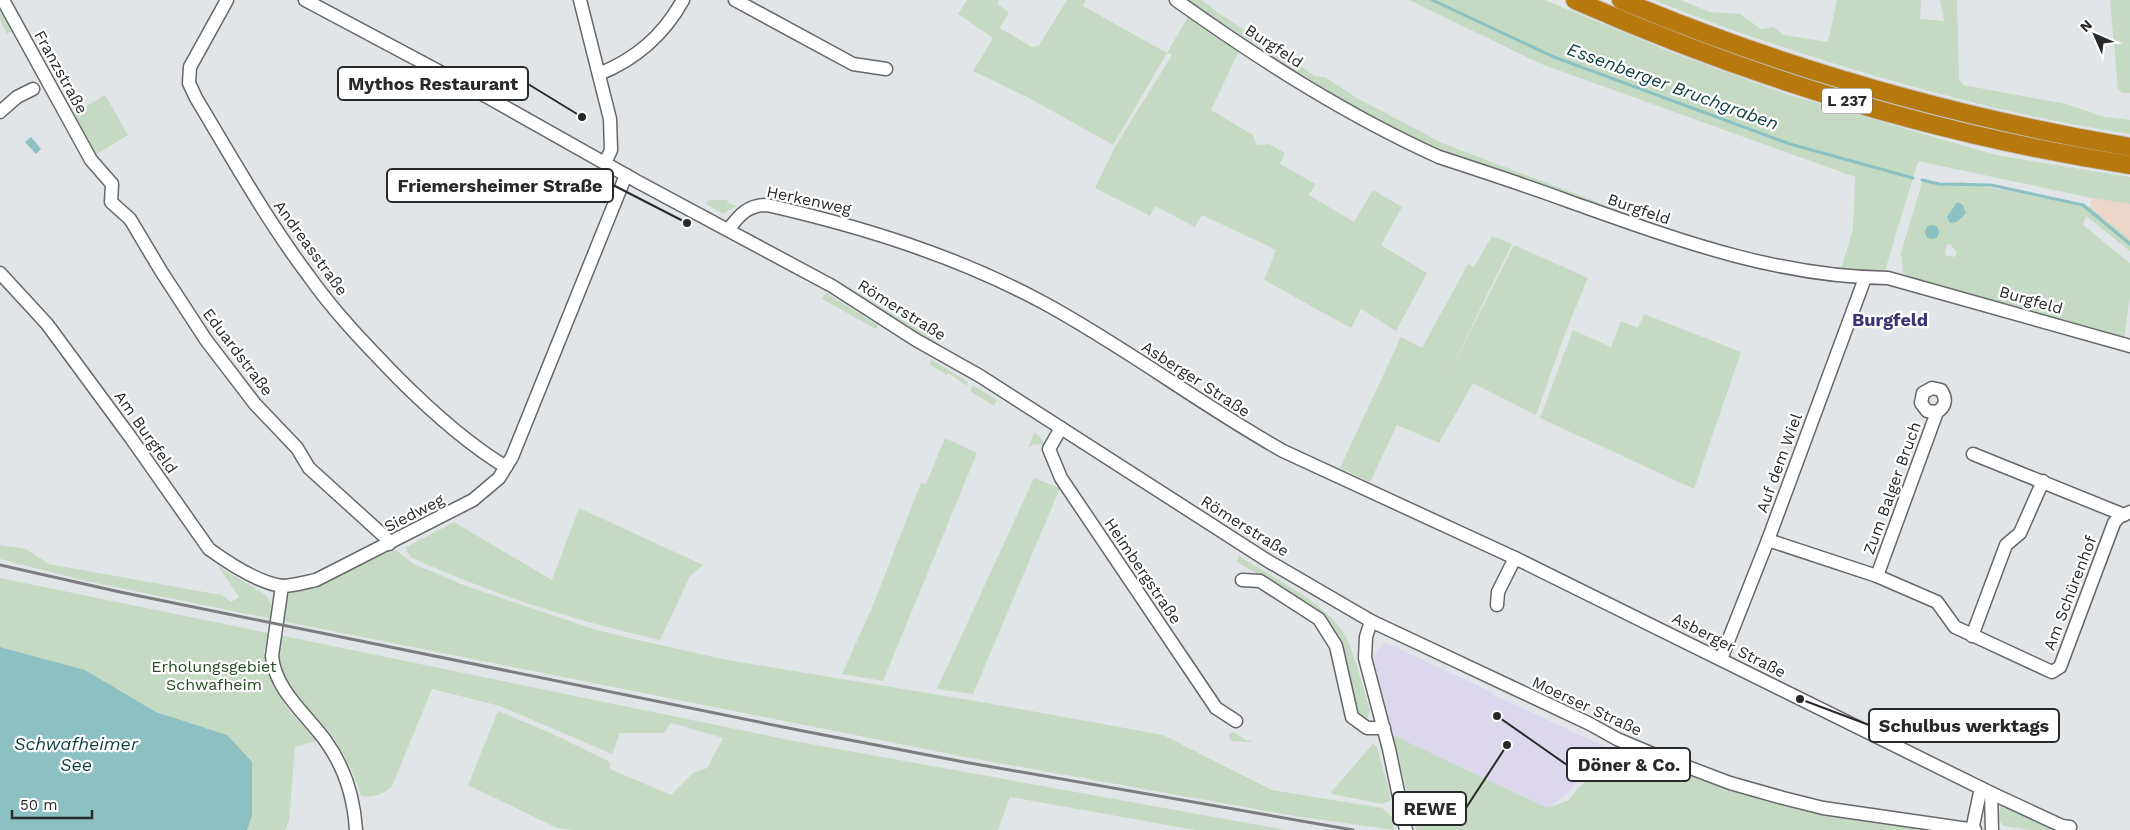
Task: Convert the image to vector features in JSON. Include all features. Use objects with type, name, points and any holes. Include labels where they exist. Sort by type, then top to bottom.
[{"type":"highway","name":"L 237","points":[[1575,0],[1633,26],[1711,56],[1834,98],[1988,138],[2130,165]]},
{"type":"highway","name":"L 237","points":[[1621,0],[1740,48],[1904,98],[2008,124],[2130,147]]},
{"type":"street","name":"Franzstraße","points":[[3,0],[91,160]]},
{"type":"street","name":"Andreasstraße","points":[[227,0],[190,67],[189,83],[200,106],[277,232],[309,277],[341,317],[417,397],[476,447],[506,467]]},
{"type":"street","name":"Römerstraße","points":[[305,0],[832,286],[916,340],[980,376],[1268,561],[1371,621]]},
{"type":"street","points":[[580,0],[610,119],[612,150],[605,163]]},
{"type":"street","points":[[599,74],[618,67],[654,40],[668,24],[683,0]]},
{"type":"street","points":[[735,0],[853,64],[886,69]]},
{"type":"street","name":"Burgfeld","points":[[1176,0],[1321,95],[1395,137],[1439,156],[1714,251],[1772,266],[1865,278],[1888,278],[2130,346]]},
{"type":"street","name":"Franzstraße","points":[[0,112],[17,97],[33,89]]},
{"type":"street","name":"Eduardstraße","points":[[91,160],[112,184],[111,202],[130,219],[160,271],[201,332],[244,390],[297,448],[309,468],[384,537],[389,544]]},
{"type":"street","name":"Siedweg","points":[[282,586],[316,580],[389,544],[474,500],[498,478],[512,457],[626,175]]},
{"type":"street","name":"Herkenweg","points":[[729,230],[745,210],[759,205],[767,205],[861,228]]},
{"type":"street","name":"Asberger Straße","points":[[861,228],[938,255],[1030,296],[1065,315],[1246,430],[1283,451],[1515,558],[1986,791],[2062,826],[2070,827]]},
{"type":"street","name":"Am Burgfeld","points":[[0,273],[52,330],[209,549],[252,575],[282,586]]},
{"type":"street","name":"Auf dem Wiel","points":[[1721,659],[1768,540],[1865,278]]},
{"type":"street","name":"Zum Balger Bruch","points":[[1877,576],[1937,412]]},
{"type":"street","name":"Heimbergstraße","points":[[1061,428],[1050,449],[1061,478],[1216,708],[1236,720]]},
{"type":"street","points":[[1974,454],[2127,513]]},
{"type":"street","points":[[1972,636],[2006,545],[2020,533],[2043,481]]},
{"type":"street","name":"Am Schürenhof","points":[[1768,540],[1877,576],[1937,602],[1955,627],[2052,672],[2060,667],[2114,523],[2127,513]]},
{"type":"street","points":[[1497,605],[1498,592],[1515,558]]},
{"type":"street","points":[[1242,580],[1260,580],[1318,619],[1336,646],[1352,717],[1367,728],[1384,728]]},
{"type":"street","points":[[282,586],[272,656],[273,665],[285,690],[325,740],[338,760],[353,804],[356,830]]},
{"type":"street","points":[[1371,621],[1366,637],[1365,658],[1384,728],[1406,830]]},
{"type":"street","name":"Moerser Straße","points":[[1371,621],[1590,724],[1621,741],[1730,783],[1823,808],[1973,830]]},
{"type":"street","points":[[1973,830],[1986,791]]},
{"type":"street","points":[[1986,791],[1992,830]]},
{"type":"shaded area","points":[[2092,198],[2130,204],[2130,240],[2090,207]]},
{"type":"shaded area","points":[[1385,642],[1491,692],[1491,694],[1602,745],[1610,753],[1609,757],[1584,775],[1565,796],[1547,808],[1393,735],[1374,660],[1376,652]]},
{"type":"green space","points":[[967,0],[999,0],[997,4],[1009,12],[1000,28],[1032,47],[1039,45],[1067,0],[1086,0],[1083,6],[1167,53],[1113,145],[1027,97],[973,71],[993,38],[958,14]]},
{"type":"green space","points":[[1187,0],[1202,0],[1217,12],[1315,76],[1325,77],[1357,98],[1442,143],[1671,230],[1772,259],[1841,269],[1853,229],[1855,177],[1541,64],[1409,0],[1545,0],[1673,53],[1786,94],[1996,155],[2130,177],[2130,204],[2092,198],[1918,161],[1884,274],[1840,272],[1734,254],[1437,152],[1382,126]]},
{"type":"green space","points":[[1654,0],[1681,0],[1710,12],[1740,14],[1761,29],[1773,27],[1784,35],[1828,42],[1837,0],[1921,0],[1920,19],[1944,21],[1940,0],[1957,0],[1959,79],[1963,85],[2066,104],[2104,117],[2130,120],[2130,134],[2017,113],[1906,85],[1765,41]]},
{"type":"green space","points":[[2110,0],[2130,0],[2130,93],[2122,93],[2118,89]]},
{"type":"green space","points":[[0,4],[14,30],[7,34],[0,20]]},
{"type":"green space","points":[[1189,15],[1240,49],[1211,110],[1253,135],[1257,145],[1269,144],[1285,153],[1280,164],[1316,184],[1309,195],[1354,222],[1373,190],[1402,207],[1381,245],[1427,273],[1396,331],[1361,309],[1351,328],[1264,280],[1276,250],[1202,215],[1195,227],[1155,206],[1150,216],[1095,188],[1115,147],[1172,55],[1167,53]]},
{"type":"green space","points":[[105,95],[128,135],[94,156],[70,116]]},
{"type":"green space","points":[[1923,179],[1945,184],[1962,182],[2090,207],[2130,240],[2130,251],[2086,216],[2083,225],[2130,263],[2130,296],[2124,339],[1909,278],[1903,272],[1901,253]],"holes":[[[1950,244],[1956,251],[1956,255],[1953,257],[1945,255],[1946,245]]]},
{"type":"green space","points":[[709,200],[728,200],[727,203],[737,206],[723,214],[706,204]]},
{"type":"green space","points":[[1492,236],[1512,244],[1450,371],[1514,245],[1588,278],[1566,331],[1536,415],[1473,383],[1439,443],[1397,425],[1370,482],[1340,468],[1401,337],[1422,348],[1468,264],[1474,267]]},
{"type":"green space","points":[[832,277],[924,333],[951,353],[833,279]]},
{"type":"green space","points":[[826,293],[878,325],[876,329],[822,299]]},
{"type":"green space","points":[[1644,314],[1741,352],[1694,489],[1540,418],[1573,330],[1611,347],[1621,321],[1638,328]]},
{"type":"green space","points":[[932,360],[968,382],[966,387],[966,385],[948,373],[947,375],[929,364]]},
{"type":"green space","points":[[973,385],[997,400],[994,406],[970,391]]},
{"type":"green space","points":[[1035,432],[1044,445],[1033,444],[1028,447]]},
{"type":"green space","points":[[945,438],[977,453],[883,681],[842,674],[871,610],[921,483],[926,484]]},
{"type":"green space","points":[[1034,478],[1060,488],[973,694],[937,689]]},
{"type":"green space","points":[[579,508],[703,565],[690,576],[660,640],[567,616],[506,596],[417,560],[411,557],[405,548],[454,522],[552,580]]},
{"type":"green space","points":[[0,545],[26,549],[49,564],[221,595],[231,602],[239,597],[218,566],[266,595],[271,604],[272,619],[86,581],[0,559]]},
{"type":"green space","points":[[396,550],[412,563],[466,586],[590,628],[638,640],[727,660],[970,700],[1163,735],[1272,790],[1382,808],[1394,818],[1394,830],[1295,816],[965,757],[282,621],[289,593],[321,585]]},
{"type":"green space","points":[[1239,556],[1313,602],[1338,625],[1346,637],[1356,662],[1370,710],[1367,720],[1361,720],[1356,716],[1334,634],[1261,576],[1237,562]]},
{"type":"green space","name":"Erholungsgebiet Schwafheim","points":[[0,578],[268,633],[264,653],[273,683],[286,707],[316,741],[295,747],[289,821],[285,830],[247,830],[252,816],[227,735],[156,712],[85,670],[0,647]]},
{"type":"green space","points":[[279,635],[794,741],[1286,830],[1195,830],[1010,797],[998,830],[572,830],[557,828],[468,785],[498,711],[551,733],[610,762],[610,769],[671,795],[693,773],[707,768],[723,738],[671,723],[664,733],[620,733],[612,754],[500,706],[432,689],[392,786],[378,795],[362,796],[362,798],[350,766],[337,744],[326,728],[294,693],[282,675],[278,658]]},
{"type":"green space","points":[[1188,652],[1226,707],[1222,706],[1187,655]]},
{"type":"green space","points":[[1233,732],[1251,742],[1232,741],[1228,735]]},
{"type":"green space","points":[[1393,735],[1547,808],[1569,800],[1577,789],[1621,754],[1779,805],[1821,815],[1923,830],[1416,830]]},
{"type":"green space","points":[[1373,744],[1377,747],[1390,801],[1382,804],[1332,794],[1331,792]]},
{"type":"green space","points":[[2001,803],[2060,830],[2031,830],[2003,826],[1999,819]]},
{"type":"water","points":[[31,137],[41,149],[36,154],[25,142]]},
{"type":"water","points":[[1957,202],[1963,205],[1966,213],[1957,222],[1950,223],[1947,217]]},
{"type":"water","points":[[1932,225],[1937,227],[1939,232],[1937,237],[1932,239],[1927,237],[1925,232],[1927,227]]},
{"type":"water","name":"Schwafheimer See","points":[[0,647],[85,670],[156,712],[227,735],[252,762],[252,816],[247,830],[0,830]]},
{"type":"waterway","name":"Essenberger Bruchgraben","points":[[1432,0],[1554,57],[1790,144],[1913,178]]},
{"type":"waterway","name":"Essenberger Bruchgraben","points":[[1922,180],[1939,184],[1991,185],[2083,205],[2130,244]]},
{"type":"railway","points":[[0,565],[120,592],[798,730],[964,762],[1353,830]]},
{"type":"place","name":"Mythos Restaurant","points":[[582,117]]},
{"type":"place","name":"Friemersheimer Straße","points":[[687,223]]},
{"type":"place","name":"Schulbus werktags","points":[[1800,699]]},
{"type":"place","name":"Döner & Co.","points":[[1497,716]]},
{"type":"place","name":"REWE","points":[[1507,745]]},
{"type":"district","name":"Burgfeld","points":[[1890,319]]}]
